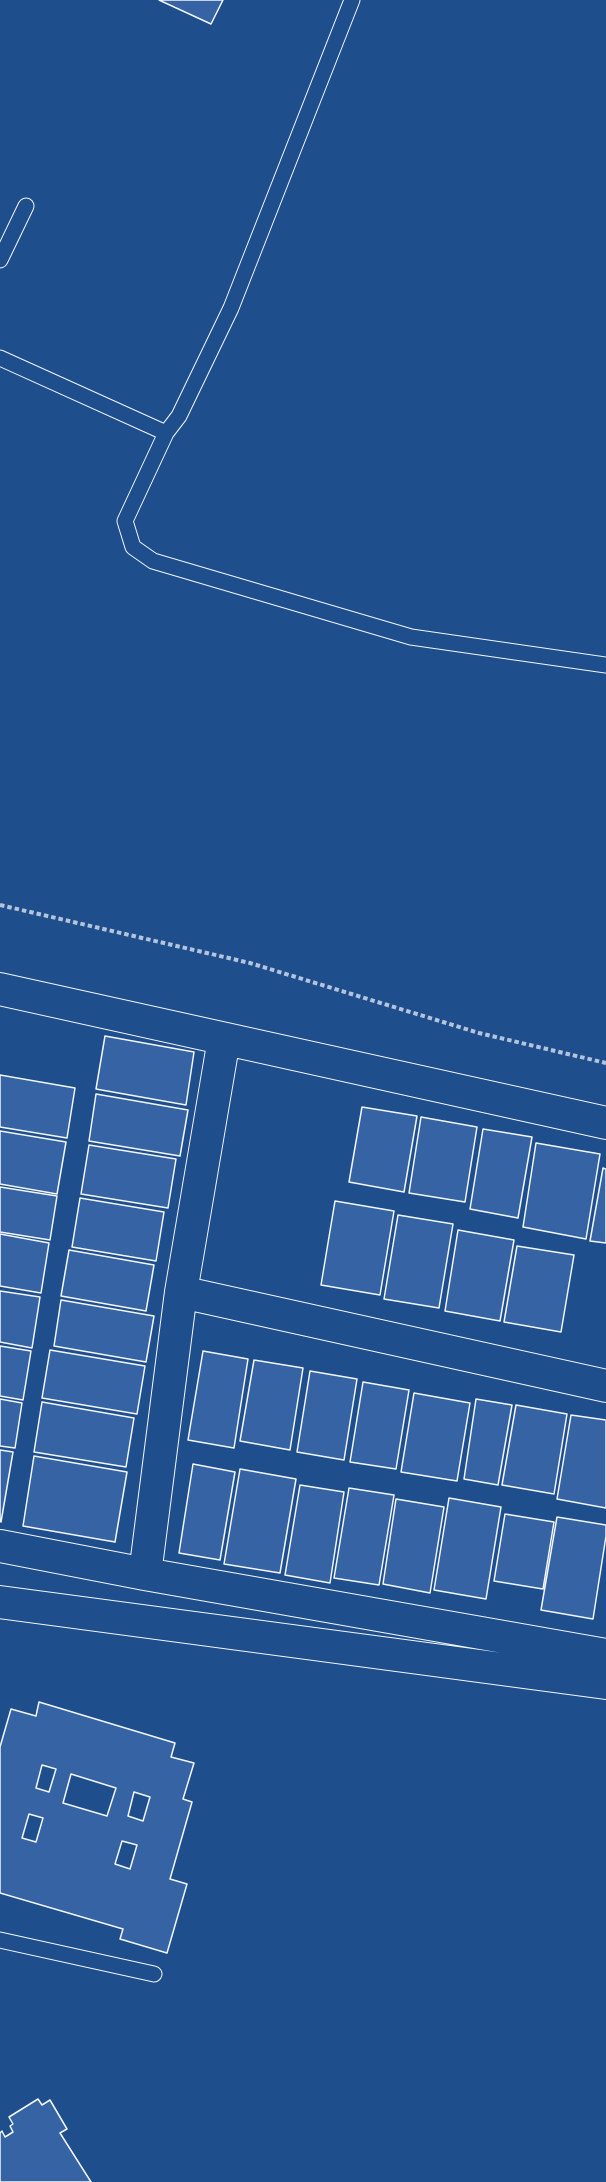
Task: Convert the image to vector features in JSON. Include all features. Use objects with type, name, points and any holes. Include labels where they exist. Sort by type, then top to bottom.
[{"type":"street","points":[[0,989],[606,1123]]},
{"type":"street","points":[[146,1574],[181,1292],[224,1039]]},
{"type":"street","points":[[181,1292],[606,1386]]},
{"type":"street","points":[[0,1546],[606,1655]]},
{"type":"street","points":[[0,1602],[606,1683]]},
{"type":"lane","points":[[352,0],[231,308],[179,416],[166,433],[126,521],[133,548],[153,561],[411,637],[606,665]]},
{"type":"lane","points":[[0,260],[26,206]]},
{"type":"lane","points":[[0,358],[166,433]]},
{"type":"lane","points":[[0,1940],[154,1974]]},
{"type":"path","points":[[0,905],[250,963],[479,1033],[606,1063]]},
{"type":"building","points":[[159,0],[223,0],[211,24]]},
{"type":"building","points":[[105,1036],[194,1052],[186,1105],[96,1089]]},
{"type":"building","points":[[0,1075],[75,1088],[67,1138],[0,1127]]},
{"type":"building","points":[[96,1094],[188,1110],[180,1156],[89,1141]]},
{"type":"building","points":[[362,1107],[417,1116],[404,1192],[349,1182]]},
{"type":"building","points":[[421,1117],[477,1127],[465,1202],[409,1193]]},
{"type":"building","points":[[483,1129],[532,1137],[518,1218],[470,1209]]},
{"type":"building","points":[[0,1131],[66,1142],[57,1194],[0,1184]]},
{"type":"building","points":[[536,1143],[600,1154],[586,1239],[523,1227]]},
{"type":"building","points":[[89,1145],[176,1159],[168,1208],[81,1194]]},
{"type":"building","points":[[603,1168],[606,1169],[606,1243],[590,1241]]},
{"type":"building","points":[[0,1187],[57,1196],[50,1240],[0,1232]]},
{"type":"building","points":[[80,1198],[164,1212],[156,1261],[72,1247]]},
{"type":"building","points":[[335,1201],[394,1211],[380,1295],[321,1285]]},
{"type":"building","points":[[398,1215],[453,1224],[439,1308],[384,1299]]},
{"type":"building","points":[[458,1230],[514,1240],[500,1321],[445,1311]]},
{"type":"building","points":[[0,1234],[49,1243],[41,1293],[0,1286]]},
{"type":"building","points":[[517,1246],[574,1255],[561,1332],[504,1322]]},
{"type":"building","points":[[69,1250],[154,1265],[146,1311],[61,1296]]},
{"type":"building","points":[[0,1291],[40,1297],[32,1348],[0,1342]]},
{"type":"building","points":[[61,1300],[154,1316],[146,1362],[54,1346]]},
{"type":"building","points":[[0,1346],[31,1351],[23,1400],[0,1396]]},
{"type":"building","points":[[50,1350],[145,1366],[137,1414],[42,1398]]},
{"type":"building","points":[[203,1351],[248,1359],[234,1448],[188,1440]]},
{"type":"building","points":[[254,1360],[303,1368],[290,1450],[240,1441]]},
{"type":"building","points":[[310,1371],[357,1379],[344,1460],[297,1452]]},
{"type":"building","points":[[363,1382],[409,1390],[396,1469],[350,1462]]},
{"type":"building","points":[[414,1393],[470,1403],[457,1481],[401,1472]]},
{"type":"building","points":[[0,1399],[22,1403],[15,1448],[0,1446]]},
{"type":"building","points":[[476,1399],[512,1405],[498,1485],[464,1479]]},
{"type":"building","points":[[42,1402],[134,1418],[126,1467],[34,1452]]},
{"type":"building","points":[[516,1405],[567,1414],[554,1494],[502,1485]]},
{"type":"building","points":[[571,1415],[606,1420],[606,1508],[557,1499]]},
{"type":"building","points":[[0,1450],[13,1452],[1,1522],[0,1521]]},
{"type":"building","points":[[34,1456],[127,1472],[115,1542],[23,1526]]},
{"type":"building","points":[[193,1464],[235,1472],[220,1560],[179,1553]]},
{"type":"building","points":[[240,1469],[296,1479],[280,1573],[224,1564]]},
{"type":"building","points":[[300,1485],[344,1492],[330,1583],[285,1575]]},
{"type":"building","points":[[349,1488],[394,1495],[379,1585],[334,1578]]},
{"type":"building","points":[[449,1498],[501,1507],[486,1599],[434,1590]]},
{"type":"building","points":[[396,1499],[444,1507],[430,1593],[383,1584]]},
{"type":"building","points":[[505,1514],[554,1522],[543,1589],[494,1581]]},
{"type":"building","points":[[557,1517],[606,1525],[593,1619],[541,1610]]},
{"type":"building","points":[[39,1702],[175,1743],[171,1757],[194,1763],[183,1799],[192,1802],[170,1879],[187,1884],[167,1953],[120,1939],[123,1929],[0,1893],[0,1747],[11,1709],[36,1716]],"holes":[[[42,1765],[56,1769],[49,1792],[36,1788]],[[71,1774],[116,1788],[107,1816],[63,1803]],[[134,1792],[150,1797],[143,1821],[128,1816]],[[29,1814],[43,1818],[36,1842],[22,1838]],[[122,1841],[137,1845],[130,1869],[115,1864]]]},
{"type":"building","points":[[38,2099],[42,2105],[50,2100],[67,2129],[60,2133],[91,2182],[0,2182],[0,2133],[2,2131],[5,2137],[13,2132],[10,2126],[13,2124],[9,2117]]}]
